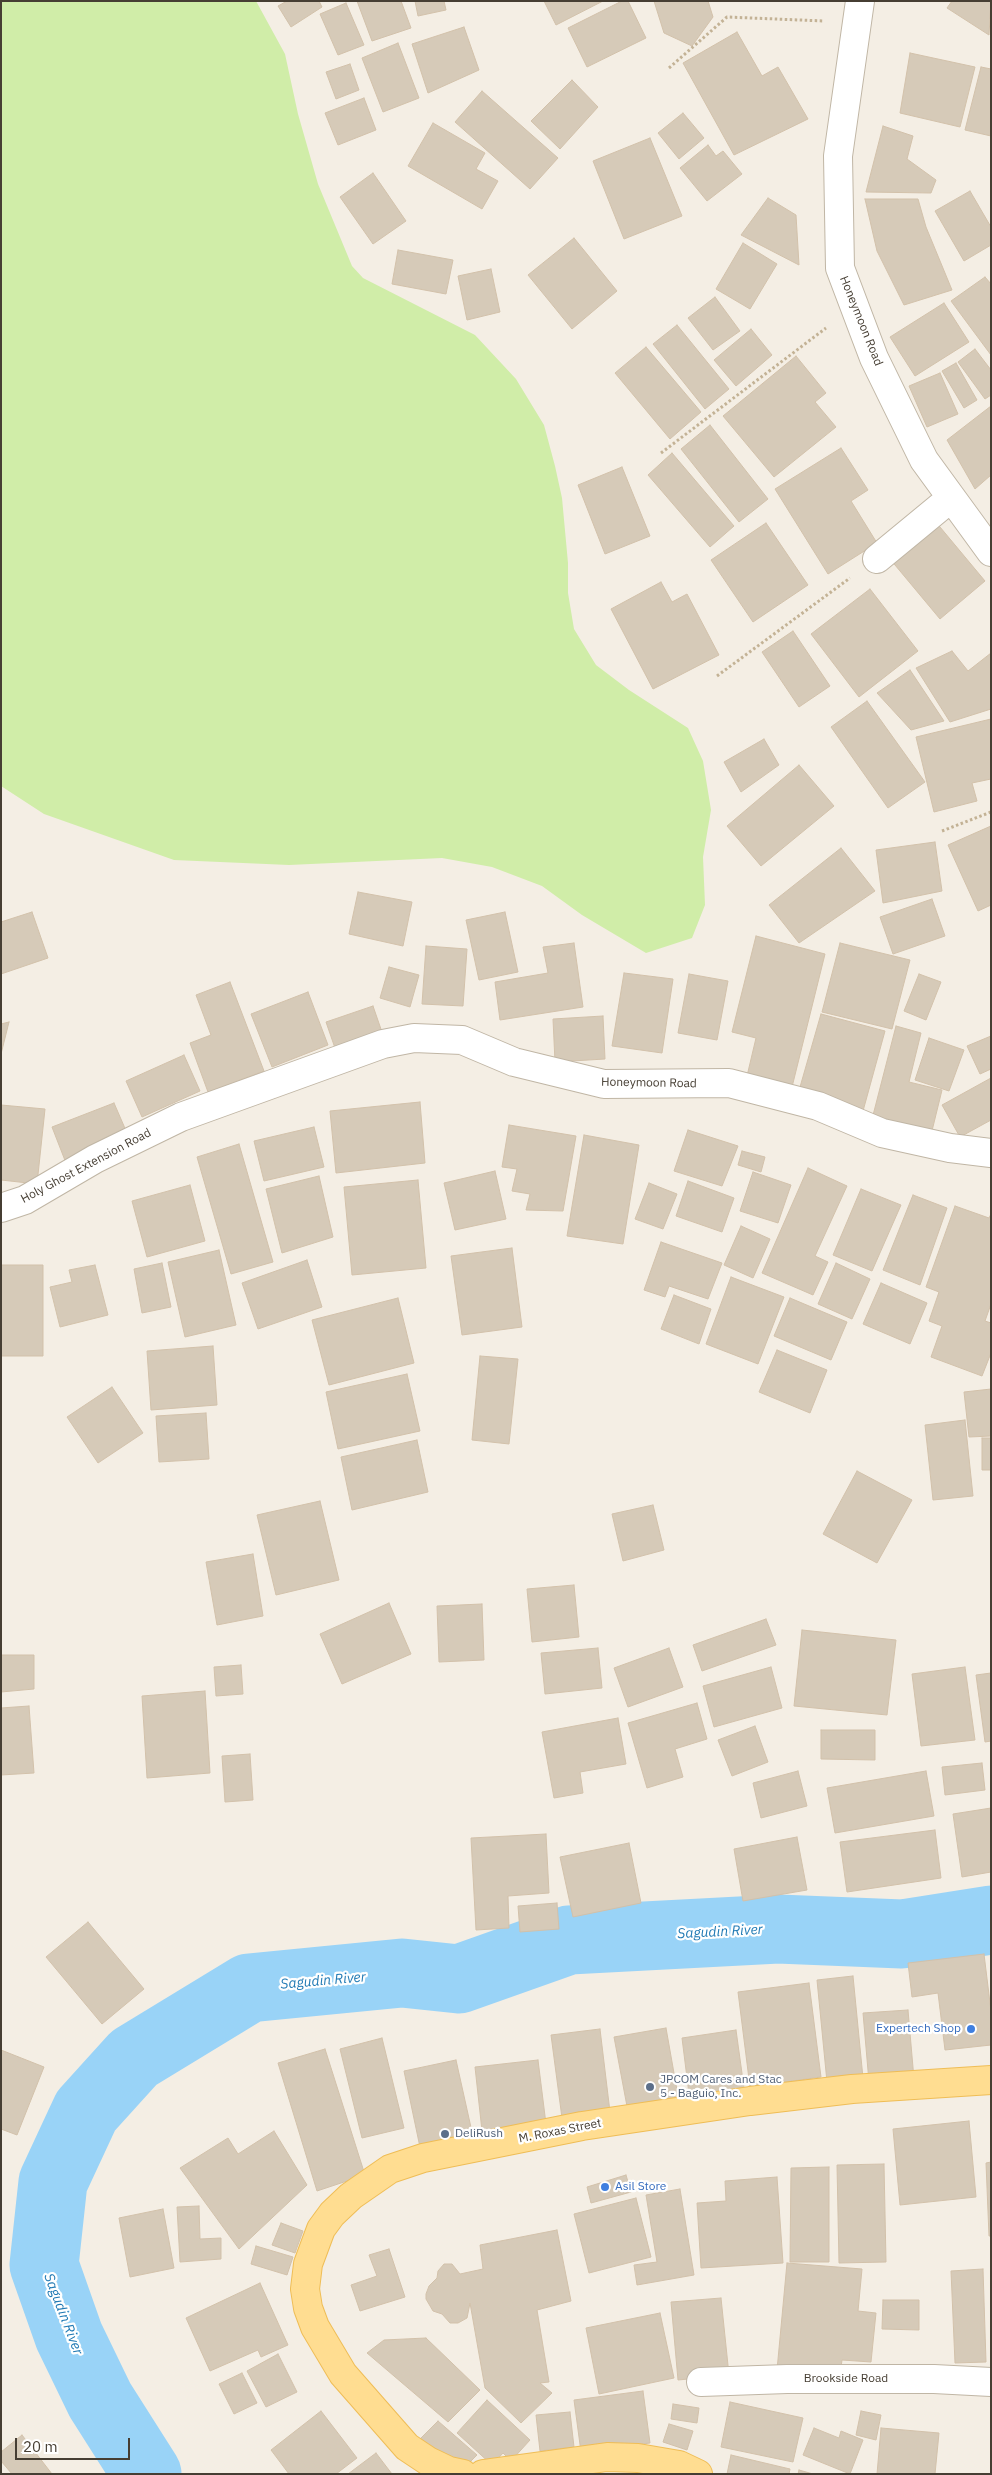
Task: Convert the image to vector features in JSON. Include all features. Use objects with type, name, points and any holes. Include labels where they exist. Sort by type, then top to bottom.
[{"type":"main road","name":"M. Roxas Street","points":[[463,2474],[449,2471],[428,2461],[407,2447],[343,2374],[315,2327],[308,2308],[305,2289],[308,2264],[321,2229],[332,2214],[351,2196],[390,2169],[423,2158],[582,2126],[750,2101],[843,2090],[991,2080]]},
{"type":"main road","points":[[482,2474],[607,2457],[638,2458],[683,2471]]},
{"type":"street","name":"Honeymoon Road","points":[[858,12],[838,156],[840,268],[874,358],[924,460],[991,552]]},
{"type":"street","points":[[877,559],[951,498]]},
{"type":"street","name":"Honeymoon Road","points":[[226,1102],[383,1044],[414,1038],[462,1040],[514,1062],[604,1084],[729,1083],[818,1106],[882,1133],[950,1148],[991,1153]]},
{"type":"street","name":"Holy Ghost Extension Road","points":[[1,1208],[25,1200],[95,1159],[180,1118],[226,1102]]},
{"type":"street","name":"Brookside Road","points":[[701,2382],[807,2379],[934,2379],[991,2382]]},
{"type":"path","points":[[669,68],[727,17],[858,12]]},
{"type":"path","points":[[661,453],[854,306]]},
{"type":"path","points":[[717,676],[877,559]]},
{"type":"path","points":[[942,831],[991,812]]},
{"type":"green space","points":[[1,1],[256,1],[285,54],[298,114],[318,184],[352,266],[363,278],[475,335],[516,379],[544,425],[555,466],[562,498],[568,563],[568,593],[574,629],[596,665],[629,690],[688,728],[703,761],[711,810],[703,857],[705,905],[692,938],[646,953],[582,915],[542,886],[492,867],[442,858],[289,865],[174,860],[44,814],[1,786]]},
{"type":"building","points":[[287,1],[319,1],[322,7],[291,27],[278,6]]},
{"type":"building","points":[[357,1],[401,1],[411,28],[372,41]]},
{"type":"building","points":[[415,1],[444,1],[446,10],[418,16]]},
{"type":"building","points":[[544,1],[603,1],[556,25]]},
{"type":"building","points":[[622,1],[628,1],[646,38],[587,67],[568,28]]},
{"type":"building","points":[[654,1],[708,1],[713,17],[692,46],[664,33]]},
{"type":"building","points":[[952,1],[991,1],[989,35],[947,8]]},
{"type":"building","points":[[346,3],[364,45],[338,55],[320,14]]},
{"type":"building","points":[[464,27],[479,70],[428,93],[412,44]]},
{"type":"building","points":[[737,32],[762,76],[778,67],[808,119],[734,155],[683,63]]},
{"type":"building","points":[[398,43],[419,98],[383,112],[362,58]]},
{"type":"building","points":[[910,53],[975,67],[960,127],[900,113]]},
{"type":"building","points":[[350,64],[359,90],[336,99],[326,72]]},
{"type":"building","points":[[981,67],[991,69],[991,136],[965,130]]},
{"type":"building","points":[[572,80],[598,107],[560,149],[531,121]]},
{"type":"building","points":[[482,91],[558,158],[530,189],[455,122]]},
{"type":"building","points":[[364,98],[376,130],[338,145],[325,113]]},
{"type":"building","points":[[683,113],[704,138],[679,159],[658,133]]},
{"type":"building","points":[[433,123],[485,153],[476,169],[498,181],[482,209],[408,166]]},
{"type":"building","points":[[883,126],[913,136],[907,159],[936,180],[931,193],[866,192]]},
{"type":"building","points":[[650,138],[682,216],[624,239],[593,161]]},
{"type":"building","points":[[708,145],[716,156],[723,151],[742,174],[707,201],[680,168]]},
{"type":"building","points":[[373,173],[406,221],[373,244],[340,197]]},
{"type":"building","points":[[970,191],[991,227],[991,245],[964,261],[935,211]]},
{"type":"building","points":[[768,198],[796,215],[799,265],[741,235]]},
{"type":"building","points":[[865,199],[918,199],[926,227],[952,290],[904,305],[877,251]]},
{"type":"building","points":[[574,238],[617,291],[572,329],[528,275]]},
{"type":"building","points":[[743,243],[777,264],[750,309],[716,289]]},
{"type":"building","points":[[398,250],[453,260],[446,294],[392,284]]},
{"type":"building","points":[[491,269],[500,312],[467,320],[458,276]]},
{"type":"building","points":[[985,277],[991,284],[991,355],[951,301]]},
{"type":"building","points":[[715,297],[740,331],[713,350],[688,318]]},
{"type":"building","points":[[944,303],[969,342],[915,376],[890,337]]},
{"type":"building","points":[[677,325],[729,389],[705,409],[653,344]]},
{"type":"building","points":[[751,329],[772,355],[736,386],[714,360]]},
{"type":"building","points":[[646,347],[701,412],[670,439],[615,373]]},
{"type":"building","points":[[975,349],[991,370],[991,395],[985,399],[958,362]]},
{"type":"building","points":[[796,356],[826,393],[815,402],[836,427],[774,477],[723,416]]},
{"type":"building","points":[[956,363],[977,400],[964,408],[942,371]]},
{"type":"building","points":[[940,373],[958,414],[927,427],[909,386]]},
{"type":"building","points":[[991,406],[991,475],[975,489],[947,440]]},
{"type":"building","points":[[710,425],[768,499],[739,522],[681,449]]},
{"type":"building","points":[[841,448],[868,490],[851,501],[877,543],[828,574],[775,489]]},
{"type":"building","points":[[672,453],[734,526],[710,547],[648,475]]},
{"type":"building","points":[[622,467],[650,536],[605,554],[578,485]]},
{"type":"building","points":[[935,521],[985,581],[940,619],[890,559]]},
{"type":"building","points":[[766,523],[808,585],[753,622],[711,560]]},
{"type":"building","points":[[661,582],[672,602],[687,594],[719,655],[653,689],[611,609]]},
{"type":"building","points":[[870,589],[918,651],[859,697],[811,634]]},
{"type":"building","points":[[793,631],[830,686],[799,707],[762,652]]},
{"type":"building","points":[[952,651],[968,671],[991,653],[991,709],[950,722],[916,668]]},
{"type":"building","points":[[910,670],[944,721],[911,730],[877,693]]},
{"type":"building","points":[[867,701],[925,782],[888,808],[831,727]]},
{"type":"building","points":[[991,719],[991,779],[972,783],[977,801],[934,812],[916,737]]},
{"type":"building","points":[[764,739],[779,765],[741,792],[724,762]]},
{"type":"building","points":[[799,765],[834,806],[761,866],[727,826]]},
{"type":"building","points":[[991,826],[991,905],[978,911],[948,845]]},
{"type":"building","points":[[935,842],[942,891],[883,903],[876,850]]},
{"type":"building","points":[[841,848],[875,891],[799,943],[769,905]]},
{"type":"building","points":[[358,892],[412,902],[403,946],[349,934]]},
{"type":"building","points":[[932,899],[945,936],[893,954],[880,917]]},
{"type":"building","points":[[32,912],[48,958],[1,974],[1,922]]},
{"type":"building","points":[[505,912],[518,972],[479,980],[466,920]]},
{"type":"building","points":[[756,936],[825,954],[792,1087],[747,1076],[756,1038],[732,1032]]},
{"type":"building","points":[[574,943],[583,1007],[500,1020],[495,982],[548,973],[543,947]]},
{"type":"building","points":[[840,943],[910,960],[892,1029],[822,1012]]},
{"type":"building","points":[[426,946],[467,949],[463,1006],[422,1004]]},
{"type":"building","points":[[389,967],[419,975],[410,1007],[380,998]]},
{"type":"building","points":[[624,973],[673,979],[662,1053],[612,1046]]},
{"type":"building","points":[[689,974],[728,981],[717,1040],[678,1033]]},
{"type":"building","points":[[919,974],[941,982],[926,1020],[904,1011]]},
{"type":"building","points":[[230,982],[264,1071],[208,1092],[190,1043],[211,1035],[196,995]]},
{"type":"building","points":[[308,992],[328,1045],[272,1067],[251,1014]]},
{"type":"building","points":[[373,1006],[383,1035],[336,1051],[326,1022]]},
{"type":"building","points":[[821,1014],[885,1031],[863,1111],[798,1094]]},
{"type":"building","points":[[603,1016],[605,1059],[555,1062],[553,1019]]},
{"type":"building","points":[[9,1022],[1,1054],[1,1024]]},
{"type":"building","points":[[896,1026],[921,1033],[909,1082],[942,1090],[930,1139],[871,1123]]},
{"type":"building","points":[[991,1036],[991,1069],[980,1074],[967,1046]]},
{"type":"building","points":[[929,1038],[964,1050],[949,1091],[915,1080]]},
{"type":"building","points":[[184,1055],[200,1091],[142,1117],[126,1081]]},
{"type":"building","points":[[991,1078],[991,1120],[960,1137],[942,1105]]},
{"type":"building","points":[[420,1102],[425,1163],[336,1173],[330,1111]]},
{"type":"building","points":[[114,1103],[127,1133],[66,1163],[52,1127]]},
{"type":"building","points":[[1,1105],[45,1109],[37,1184],[1,1180]]},
{"type":"building","points":[[509,1125],[576,1136],[563,1211],[526,1210],[530,1194],[512,1191],[517,1169],[502,1167]]},
{"type":"building","points":[[314,1127],[324,1167],[264,1181],[254,1141]]},
{"type":"building","points":[[688,1130],[738,1146],[722,1186],[674,1171]]},
{"type":"building","points":[[584,1135],[639,1145],[623,1244],[567,1236]]},
{"type":"building","points":[[239,1144],[273,1262],[231,1274],[197,1157]]},
{"type":"building","points":[[742,1151],[765,1157],[761,1172],[738,1165]]},
{"type":"building","points":[[808,1168],[847,1186],[815,1256],[828,1262],[813,1295],[762,1273]]},
{"type":"building","points":[[495,1171],[506,1219],[455,1230],[444,1183]]},
{"type":"building","points":[[753,1172],[791,1185],[778,1223],[740,1211]]},
{"type":"building","points":[[319,1176],[333,1237],[282,1253],[266,1189]]},
{"type":"building","points":[[418,1180],[426,1268],[352,1275],[344,1187]]},
{"type":"building","points":[[688,1181],[734,1198],[722,1232],[676,1216]]},
{"type":"building","points":[[649,1183],[677,1194],[663,1229],[635,1219]]},
{"type":"building","points":[[190,1185],[205,1241],[147,1257],[132,1201]]},
{"type":"building","points":[[861,1189],[901,1205],[872,1271],[833,1255]]},
{"type":"building","points":[[913,1195],[947,1208],[920,1285],[883,1270]]},
{"type":"building","points":[[955,1206],[989,1218],[991,1214],[991,1304],[985,1321],[991,1323],[991,1353],[982,1376],[931,1357],[942,1326],[929,1321],[939,1292],[926,1287]]},
{"type":"building","points":[[741,1226],[770,1239],[753,1278],[724,1265]]},
{"type":"building","points":[[661,1242],[722,1263],[708,1299],[669,1286],[665,1297],[644,1290]]},
{"type":"building","points":[[512,1248],[522,1327],[462,1335],[451,1256]]},
{"type":"building","points":[[219,1250],[236,1325],[185,1337],[168,1262]]},
{"type":"building","points":[[307,1260],[322,1307],[258,1329],[242,1283]]},
{"type":"building","points":[[162,1263],[171,1307],[142,1313],[134,1269]]},
{"type":"building","points":[[836,1263],[870,1279],[852,1319],[818,1304]]},
{"type":"building","points":[[1,1265],[43,1265],[43,1356],[1,1356]]},
{"type":"building","points":[[95,1265],[108,1315],[60,1327],[50,1287],[72,1282],[69,1270]]},
{"type":"building","points":[[731,1277],[784,1297],[758,1364],[706,1344]]},
{"type":"building","points":[[881,1283],[927,1303],[910,1344],[863,1324]]},
{"type":"building","points":[[674,1295],[711,1309],[699,1344],[661,1329]]},
{"type":"building","points":[[398,1298],[414,1363],[329,1385],[312,1320]]},
{"type":"building","points":[[790,1298],[847,1322],[831,1360],[774,1336]]},
{"type":"building","points":[[213,1346],[217,1405],[151,1410],[147,1351]]},
{"type":"building","points":[[777,1350],[827,1370],[810,1413],[759,1392]]},
{"type":"building","points":[[480,1356],[518,1359],[509,1444],[472,1440]]},
{"type":"building","points":[[407,1374],[420,1431],[338,1449],[326,1392]]},
{"type":"building","points":[[112,1387],[143,1433],[98,1463],[67,1417]]},
{"type":"building","points":[[991,1389],[991,1436],[969,1437],[964,1392]]},
{"type":"building","points":[[206,1413],[209,1459],[159,1462],[156,1416]]},
{"type":"building","points":[[965,1420],[973,1496],[933,1500],[925,1425]]},
{"type":"building","points":[[982,1438],[991,1438],[991,1470],[982,1470]]},
{"type":"building","points":[[417,1440],[428,1492],[352,1510],[341,1457]]},
{"type":"building","points":[[857,1471],[912,1500],[877,1563],[823,1534]]},
{"type":"building","points":[[320,1501],[339,1580],[276,1595],[257,1515]]},
{"type":"building","points":[[653,1505],[664,1550],[623,1561],[612,1514]]},
{"type":"building","points":[[253,1554],[263,1616],[217,1625],[206,1562]]},
{"type":"building","points":[[574,1585],[579,1637],[532,1642],[527,1589]]},
{"type":"building","points":[[389,1603],[411,1654],[342,1684],[320,1634]]},
{"type":"building","points":[[482,1604],[484,1660],[439,1662],[437,1606]]},
{"type":"building","points":[[766,1619],[776,1645],[702,1671],[693,1645]]},
{"type":"building","points":[[802,1630],[896,1640],[887,1715],[794,1706]]},
{"type":"building","points":[[598,1648],[602,1688],[545,1694],[541,1653]]},
{"type":"building","points":[[669,1648],[683,1687],[628,1707],[614,1668]]},
{"type":"building","points":[[1,1655],[34,1655],[34,1689],[1,1692]]},
{"type":"building","points":[[241,1665],[243,1694],[216,1696],[214,1667]]},
{"type":"building","points":[[771,1667],[782,1708],[714,1727],[703,1686]]},
{"type":"building","points":[[965,1667],[975,1740],[921,1746],[912,1674]]},
{"type":"building","points":[[991,1673],[991,1741],[985,1742],[976,1675]]},
{"type":"building","points":[[205,1691],[210,1773],[147,1778],[142,1696]]},
{"type":"building","points":[[697,1703],[707,1739],[675,1749],[683,1777],[647,1788],[628,1723]]},
{"type":"building","points":[[29,1706],[34,1773],[1,1775],[1,1708]]},
{"type":"building","points":[[618,1718],[626,1764],[580,1772],[583,1793],[554,1798],[542,1732]]},
{"type":"building","points":[[755,1726],[768,1762],[732,1776],[718,1740]]},
{"type":"building","points":[[821,1730],[875,1730],[875,1760],[821,1759]]},
{"type":"building","points":[[250,1754],[253,1800],[225,1802],[222,1756]]},
{"type":"building","points":[[982,1763],[985,1790],[945,1795],[942,1767]]},
{"type":"building","points":[[798,1771],[807,1806],[761,1818],[753,1783]]},
{"type":"building","points":[[926,1771],[934,1816],[835,1833],[827,1788]]},
{"type":"building","points":[[991,1808],[991,1872],[962,1877],[953,1814]]},
{"type":"building","points":[[935,1830],[941,1878],[847,1892],[840,1842]]},
{"type":"building","points":[[546,1834],[549,1893],[508,1896],[509,1928],[476,1930],[471,1838]]},
{"type":"building","points":[[797,1837],[807,1890],[743,1901],[734,1849]]},
{"type":"building","points":[[629,1843],[641,1903],[573,1917],[560,1857]]},
{"type":"building","points":[[557,1903],[559,1929],[520,1932],[518,1906]]},
{"type":"building","points":[[88,1922],[144,1989],[102,2024],[46,1957]]},
{"type":"building","points":[[984,1954],[991,2011],[991,2045],[945,2050],[938,1993],[912,1997],[908,1963]]},
{"type":"building","points":[[853,1976],[863,2078],[827,2082],[817,1980]]},
{"type":"building","points":[[809,1983],[821,2077],[750,2087],[738,1992]]},
{"type":"building","points":[[908,2010],[914,2079],[869,2082],[863,2013]]},
{"type":"building","points":[[666,2028],[680,2107],[629,2117],[614,2037]]},
{"type":"building","points":[[600,2029],[610,2112],[562,2118],[551,2035]]},
{"type":"building","points":[[736,2030],[745,2095],[690,2102],[682,2038]]},
{"type":"building","points":[[382,2038],[404,2128],[362,2138],[340,2049]]},
{"type":"building","points":[[325,2049],[365,2175],[317,2191],[278,2063]]},
{"type":"building","points":[[1,2050],[44,2067],[17,2135],[1,2129]]},
{"type":"building","points":[[456,2060],[474,2141],[421,2152],[404,2071]]},
{"type":"building","points":[[538,2060],[547,2132],[483,2140],[475,2067]]},
{"type":"building","points":[[969,2121],[976,2197],[900,2205],[893,2129]]},
{"type":"building","points":[[274,2131],[307,2185],[239,2249],[180,2168],[228,2138],[238,2154]]},
{"type":"building","points":[[991,2162],[991,2236],[989,2236],[986,2163]]},
{"type":"building","points":[[884,2164],[886,2262],[839,2263],[837,2165]]},
{"type":"building","points":[[829,2167],[829,2262],[790,2262],[791,2168]]},
{"type":"building","points":[[626,2175],[631,2192],[591,2203],[587,2187]]},
{"type":"building","points":[[777,2177],[783,2263],[701,2268],[697,2203],[726,2201],[725,2181]]},
{"type":"building","points":[[680,2189],[694,2275],[637,2285],[634,2265],[657,2262],[646,2195]]},
{"type":"building","points":[[636,2198],[651,2257],[589,2273],[574,2214]]},
{"type":"building","points":[[199,2206],[200,2239],[221,2238],[221,2259],[180,2262],[177,2207]]},
{"type":"building","points":[[163,2209],[174,2268],[130,2277],[119,2218]]},
{"type":"building","points":[[281,2223],[303,2231],[295,2253],[272,2245]]},
{"type":"building","points":[[557,2230],[571,2301],[537,2310],[549,2382],[540,2383],[552,2393],[521,2423],[485,2388],[470,2303],[467,2318],[458,2323],[450,2323],[442,2314],[433,2311],[426,2299],[426,2294],[429,2286],[437,2278],[438,2271],[444,2264],[452,2264],[460,2274],[483,2269],[480,2245]]},
{"type":"building","points":[[256,2246],[293,2257],[287,2275],[251,2264]]},
{"type":"building","points":[[389,2249],[405,2297],[360,2311],[351,2285],[377,2276],[369,2255]]},
{"type":"building","points":[[787,2263],[862,2269],[858,2311],[876,2313],[871,2362],[842,2360],[840,2375],[777,2370]]},
{"type":"building","points":[[983,2269],[986,2362],[955,2363],[951,2271]]},
{"type":"building","points":[[260,2283],[288,2345],[261,2357],[258,2350],[210,2371],[186,2318]]},
{"type":"building","points":[[721,2298],[729,2375],[678,2380],[671,2302]]},
{"type":"building","points":[[883,2300],[919,2300],[919,2330],[882,2329]]},
{"type":"building","points":[[660,2313],[674,2378],[599,2394],[586,2328]]},
{"type":"building","points":[[426,2338],[480,2390],[448,2422],[367,2353],[384,2340]]},
{"type":"building","points":[[278,2354],[297,2392],[266,2407],[247,2371]]},
{"type":"building","points":[[242,2373],[257,2403],[234,2414],[219,2384]]},
{"type":"building","points":[[643,2391],[650,2443],[581,2452],[574,2400]]},
{"type":"building","points":[[487,2400],[530,2440],[511,2461],[503,2453],[492,2465],[457,2433]]},
{"type":"building","points":[[730,2402],[803,2418],[793,2462],[721,2447]]},
{"type":"building","points":[[673,2404],[699,2408],[697,2423],[671,2419]]},
{"type":"building","points":[[321,2411],[357,2458],[336,2474],[289,2474],[271,2450]]},
{"type":"building","points":[[861,2411],[881,2415],[876,2440],[856,2435]]},
{"type":"building","points":[[570,2412],[574,2447],[540,2451],[536,2415]]},
{"type":"building","points":[[438,2421],[477,2455],[464,2468],[416,2443]]},
{"type":"building","points":[[669,2424],[693,2431],[687,2450],[663,2442]]},
{"type":"building","points":[[814,2428],[839,2438],[841,2431],[863,2440],[850,2474],[803,2455]]},
{"type":"building","points":[[881,2428],[939,2433],[935,2474],[877,2474]]},
{"type":"building","points":[[22,2435],[52,2474],[12,2474],[1,2461],[1,2452]]},
{"type":"building","points":[[376,2453],[392,2474],[348,2474]]},
{"type":"building","points":[[731,2455],[790,2469],[789,2474],[727,2474]]},
{"type":"building","points":[[799,2470],[813,2474],[798,2474]]},
{"type":"waterway","name":"Sagudin River","points":[[147,2474],[100,2400],[69,2336],[44,2265],[53,2182],[86,2111],[134,2058],[249,1988],[402,1973],[459,1979],[569,1940],[778,1929],[902,1934],[991,1920]]},
{"type":"place","name":"Expertech Shop","points":[[971,2029]]},
{"type":"place","name":"JPCOM Cares and Stac 5 - Baguio, Inc.","points":[[650,2087]]},
{"type":"place","name":"DeliRush","points":[[445,2134]]},
{"type":"place","name":"Asil Store","points":[[605,2187]]}]
